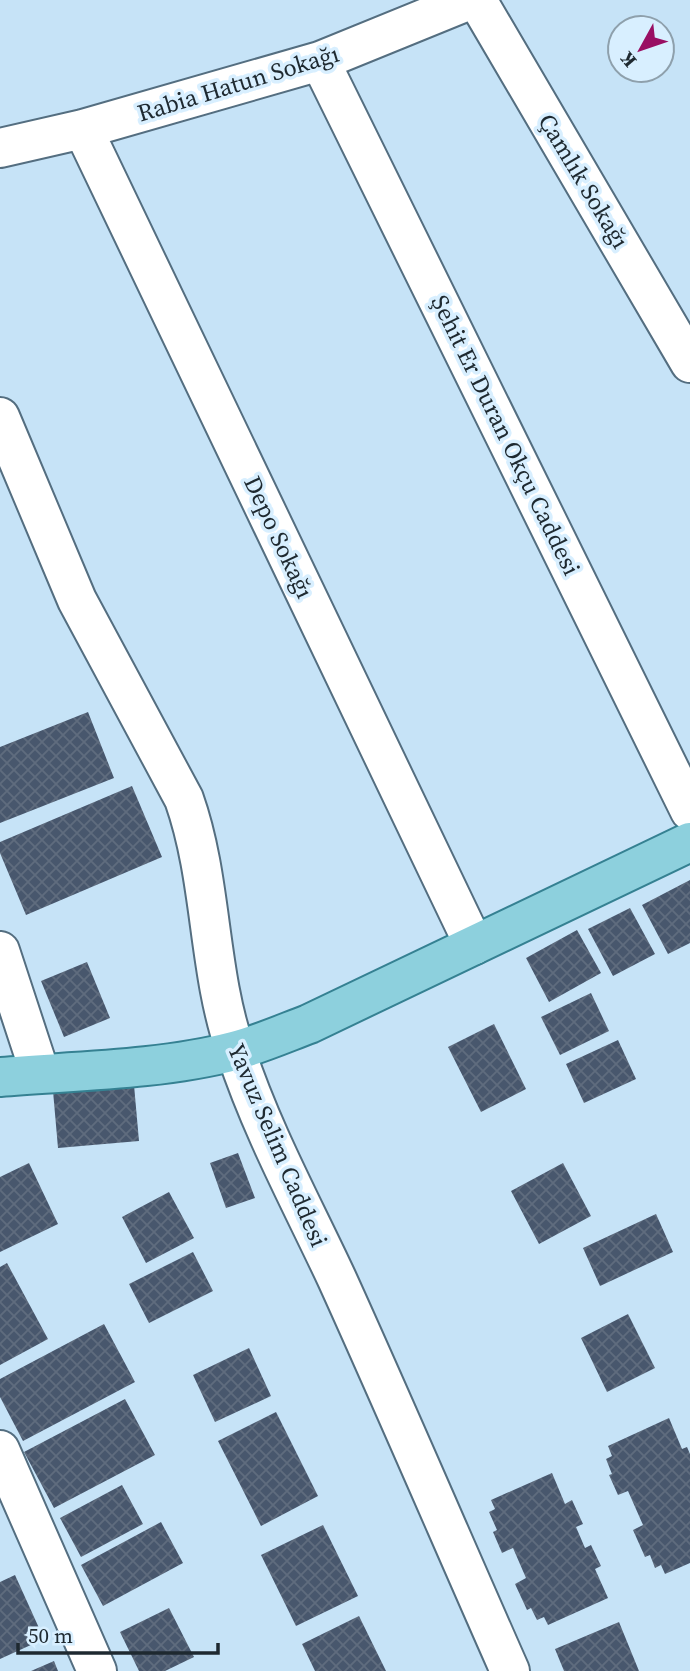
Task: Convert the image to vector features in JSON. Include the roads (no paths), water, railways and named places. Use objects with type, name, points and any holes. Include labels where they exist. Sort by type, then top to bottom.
[{"type":"main road","points":[[0,1077],[162,1063],[235,1051],[309,1024],[690,842]]},
{"type":"street","name":"Rabia Hatun Sokağı","points":[[0,148],[83,129],[320,61],[470,0]]},
{"type":"street","name":"Çamlık Sokağı","points":[[477,0],[678,315],[690,363]]},
{"type":"street","name":"Şehit Er Duran Okçu Caddesi","points":[[320,61],[690,811]]},
{"type":"street","name":"Depo Sokağı","points":[[83,129],[474,945]]},
{"type":"street","name":"Yavuz Selim Caddesi","points":[[0,417],[77,600],[188,810],[204,877],[216,978],[235,1051],[252,1097],[510,1671]]},
{"type":"street","points":[[0,951],[40,1073]]},
{"type":"street","points":[[0,1450],[97,1671]]}]
